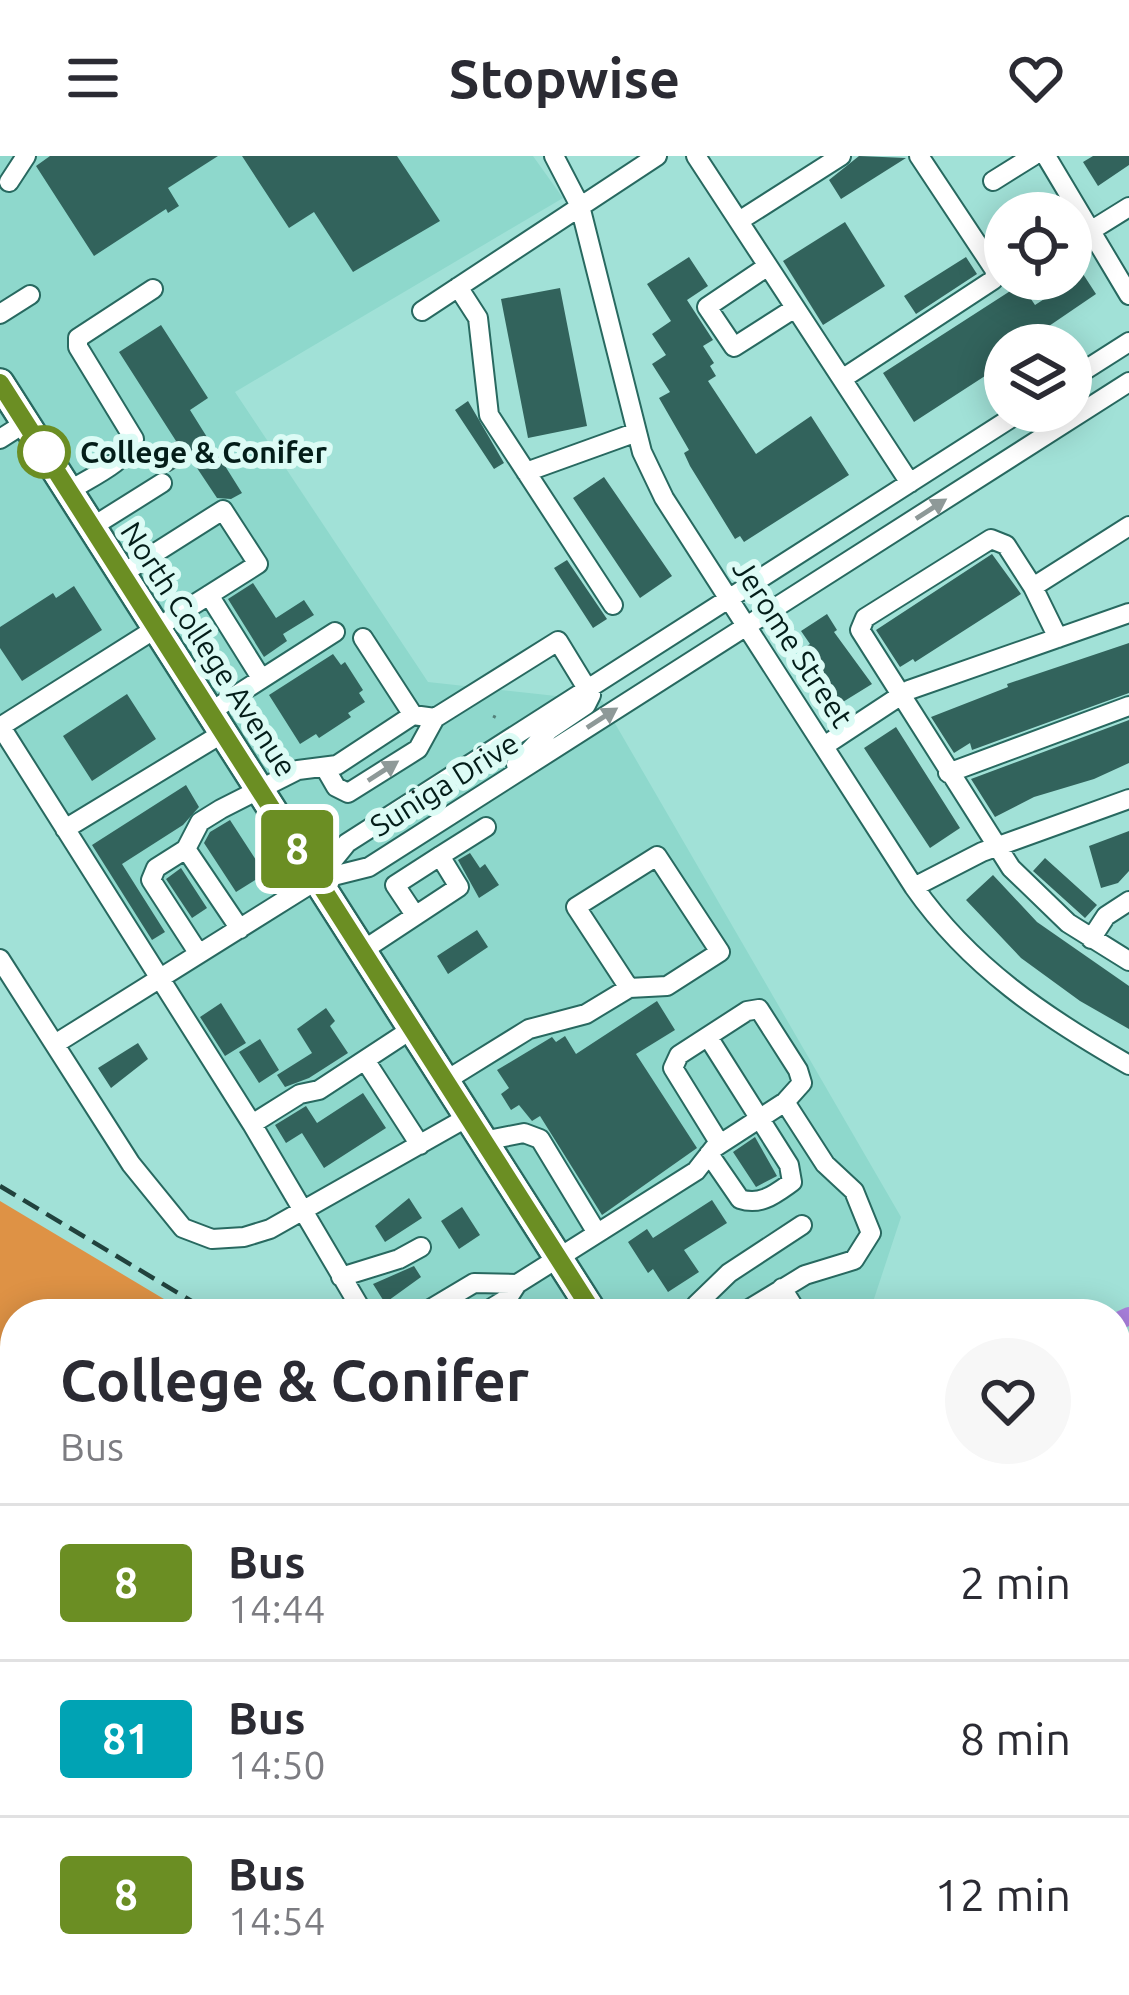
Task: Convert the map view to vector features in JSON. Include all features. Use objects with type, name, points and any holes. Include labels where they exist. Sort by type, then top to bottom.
[{"type":"highway","name":"North College Avenue","points":[[0,383],[584,1299]]},
{"type":"street","points":[[9,182],[26,156]]},
{"type":"street","name":"Jerome Street","points":[[554,156],[580,206],[637,432],[664,498],[945,928],[1016,996],[1129,1065]]},
{"type":"street","points":[[422,311],[657,156]]},
{"type":"street","points":[[696,156],[910,483]]},
{"type":"street","points":[[739,221],[841,156]]},
{"type":"street","points":[[842,379],[993,280],[996,272],[919,156]]},
{"type":"street","points":[[993,181],[1033,156]]},
{"type":"street","points":[[1046,156],[1066,192]]},
{"type":"street","points":[[1092,230],[1129,207]]},
{"type":"street","points":[[1092,237],[1129,295]]},
{"type":"street","points":[[768,266],[707,307],[734,347],[795,308]]},
{"type":"street","points":[[458,287],[478,318],[489,415],[613,605]]},
{"type":"street","points":[[69,491],[122,457],[133,448],[134,439],[78,346],[78,338],[153,289]]},
{"type":"street","points":[[0,314],[30,295]]},
{"type":"street","points":[[1092,366],[1129,342]]},
{"type":"street","name":"Suniga Drive","points":[[317,880],[369,867],[1129,382]]},
{"type":"street","points":[[0,439],[26,423]]},
{"type":"street","points":[[526,472],[637,432]]},
{"type":"street","name":"Suniga Drive","points":[[317,880],[347,843],[989,432]]},
{"type":"street","points":[[92,527],[162,483]]},
{"type":"street","points":[[122,574],[223,510],[258,564],[0,727],[252,1124],[355,1299]]},
{"type":"street","points":[[1034,587],[1129,526]]},
{"type":"street","points":[[1058,638],[1034,587],[1006,545],[991,539],[861,622],[862,638],[995,847],[1049,907],[1129,962]]},
{"type":"street","points":[[209,595],[261,678]]},
{"type":"street","points":[[824,746],[899,695],[1129,613]]},
{"type":"street","points":[[65,829],[216,722],[261,678],[335,632]]},
{"type":"street","points":[[363,638],[413,715]]},
{"type":"street","points":[[325,768],[336,787],[348,793],[418,749],[435,718],[558,641],[591,695],[586,705],[549,730],[498,785]]},
{"type":"street","points":[[948,773],[1129,706]]},
{"type":"street","points":[[199,954],[151,880],[156,868],[186,849],[200,822],[298,770],[337,765],[413,715],[435,718]]},
{"type":"street","points":[[914,887],[995,847],[1129,799]]},
{"type":"street","points":[[415,915],[395,885],[486,827]]},
{"type":"street","points":[[186,849],[240,928]]},
{"type":"street","points":[[362,951],[459,887],[440,856]]},
{"type":"street","points":[[445,1081],[529,1030],[586,1014],[628,988],[668,986],[720,952],[657,856],[576,908],[628,988]]},
{"type":"street","points":[[55,1045],[317,880]]},
{"type":"street","points":[[1090,939],[1106,916],[1129,901]]},
{"type":"street","points":[[0,959],[131,1164],[183,1228],[212,1239],[244,1238],[303,1213],[420,1145],[476,1129],[524,1132],[539,1139],[597,1233]]},
{"type":"street","points":[[506,1299],[518,1284],[696,1171],[714,1149],[759,1119],[785,1102],[802,1083],[799,1070],[762,1012],[747,1011],[679,1054],[673,1068],[714,1149],[740,1199],[752,1203],[770,1198],[792,1182],[793,1173],[759,1119],[708,1036]]},
{"type":"street","points":[[252,1124],[300,1094],[319,1090],[412,1029]]},
{"type":"street","points":[[364,1060],[420,1145]]},
{"type":"street","points":[[765,1299],[806,1275],[854,1260],[871,1233],[854,1191],[825,1164],[785,1102]]},
{"type":"street","points":[[700,1299],[802,1225]]},
{"type":"street","points":[[341,1277],[422,1247]]},
{"type":"street","points":[[447,1299],[473,1283],[518,1284]]},
{"type":"street","points":[[782,1288],[789,1299]]},
{"type":"path","points":[[493,716],[505,722]]},
{"type":"shaded area","points":[[0,156],[533,156],[563,198],[235,392],[428,682],[602,701],[901,1217],[874,1299],[358,1299],[0,725]]},
{"type":"shaded area","points":[[0,1201],[164,1299],[0,1299]]},
{"type":"building","points":[[50,156],[218,156],[168,188],[179,206],[168,213],[166,209],[94,256],[36,166]]},
{"type":"building","points":[[242,156],[397,156],[440,221],[353,272],[314,212],[289,228]]},
{"type":"building","points":[[859,156],[906,158],[841,199],[829,180]]},
{"type":"building","points":[[1093,156],[1129,156],[1129,165],[1098,186],[1083,162]]},
{"type":"building","points":[[845,222],[885,286],[823,325],[783,261]]},
{"type":"building","points":[[689,257],[708,286],[687,300],[713,340],[703,346],[716,376],[708,381],[756,454],[811,416],[849,475],[744,542],[740,536],[735,539],[690,466],[684,453],[689,450],[659,398],[670,392],[652,364],[666,355],[652,334],[671,321],[647,284]]},
{"type":"building","points":[[966,257],[977,274],[916,314],[904,296]]},
{"type":"building","points":[[560,288],[587,426],[528,438],[501,299]]},
{"type":"building","points":[[996,300],[1032,300],[1035,305],[1043,300],[1087,300],[1052,324],[984,324],[984,377],[914,422],[883,373]]},
{"type":"building","points":[[161,325],[208,398],[190,410],[242,493],[231,499],[217,498],[191,459],[170,472],[163,470],[154,455],[176,441],[119,352]]},
{"type":"building","points":[[468,401],[504,463],[494,469],[455,410]]},
{"type":"building","points":[[604,477],[672,576],[640,598],[573,498]]},
{"type":"building","points":[[992,554],[1021,594],[900,667],[876,630]]},
{"type":"building","points":[[567,560],[607,619],[593,628],[554,568]]},
{"type":"building","points":[[253,583],[276,618],[304,600],[314,615],[283,634],[287,641],[264,657],[228,599]]},
{"type":"building","points":[[74,586],[102,630],[22,681],[0,648],[0,627],[53,593],[56,598]]},
{"type":"building","points":[[827,614],[834,632],[872,684],[838,705],[802,649],[810,644],[801,631]]},
{"type":"building","points":[[1129,643],[1129,693],[972,750],[970,743],[954,753],[931,717],[1007,684]]},
{"type":"building","points":[[333,654],[341,665],[345,662],[365,702],[319,738],[316,734],[300,744],[269,695]]},
{"type":"building","points":[[127,694],[156,739],[92,781],[63,736]]},
{"type":"building","points":[[1129,720],[1129,763],[1034,797],[995,817],[971,779]]},
{"type":"building","points":[[896,727],[960,828],[930,848],[864,748]]},
{"type":"building","points":[[186,785],[199,807],[183,825],[122,864],[165,932],[152,940],[92,845]]},
{"type":"building","points":[[230,820],[265,874],[236,892],[204,843],[210,832]]},
{"type":"building","points":[[1129,831],[1129,871],[1118,883],[1101,888],[1089,846]]},
{"type":"building","points":[[470,853],[480,868],[485,864],[499,885],[479,898],[458,860]]},
{"type":"building","points":[[1045,858],[1097,905],[1085,918],[1033,871]]},
{"type":"building","points":[[181,868],[207,908],[192,918],[166,879]]},
{"type":"building","points":[[993,875],[1037,922],[1129,986],[1129,1029],[1021,958],[966,900]]},
{"type":"building","points":[[477,930],[488,947],[448,974],[437,956]]},
{"type":"building","points":[[657,1001],[675,1030],[636,1054],[697,1148],[602,1215],[540,1116],[532,1121],[519,1105],[511,1110],[501,1094],[509,1088],[497,1070],[552,1037],[556,1042],[565,1036],[576,1054]]},
{"type":"building","points":[[221,1003],[246,1043],[225,1056],[200,1017]]},
{"type":"building","points":[[326,1008],[335,1021],[330,1026],[348,1053],[285,1087],[277,1075],[312,1053],[297,1029]]},
{"type":"building","points":[[260,1039],[279,1070],[259,1083],[239,1052]]},
{"type":"building","points":[[138,1043],[148,1059],[111,1088],[98,1068]]},
{"type":"building","points":[[363,1093],[386,1128],[324,1168],[302,1133],[286,1143],[275,1125],[306,1106],[317,1123]]},
{"type":"building","points":[[755,1137],[777,1176],[756,1187],[733,1152]]},
{"type":"building","points":[[409,1198],[422,1218],[385,1242],[375,1226]]},
{"type":"building","points":[[712,1200],[727,1223],[684,1250],[699,1272],[668,1292],[653,1269],[648,1273],[628,1242],[647,1229],[653,1238]]},
{"type":"building","points":[[462,1207],[480,1235],[459,1249],[441,1221]]},
{"type":"building","points":[[414,1266],[421,1277],[391,1299],[382,1299],[373,1284]]},
{"type":"railway","points":[[0,1186],[188,1299]]},
{"type":"bus line","name":"8","points":[[0,383],[584,1299]]},
{"type":"place","name":"College & Conifer","points":[[44,452]]}]
